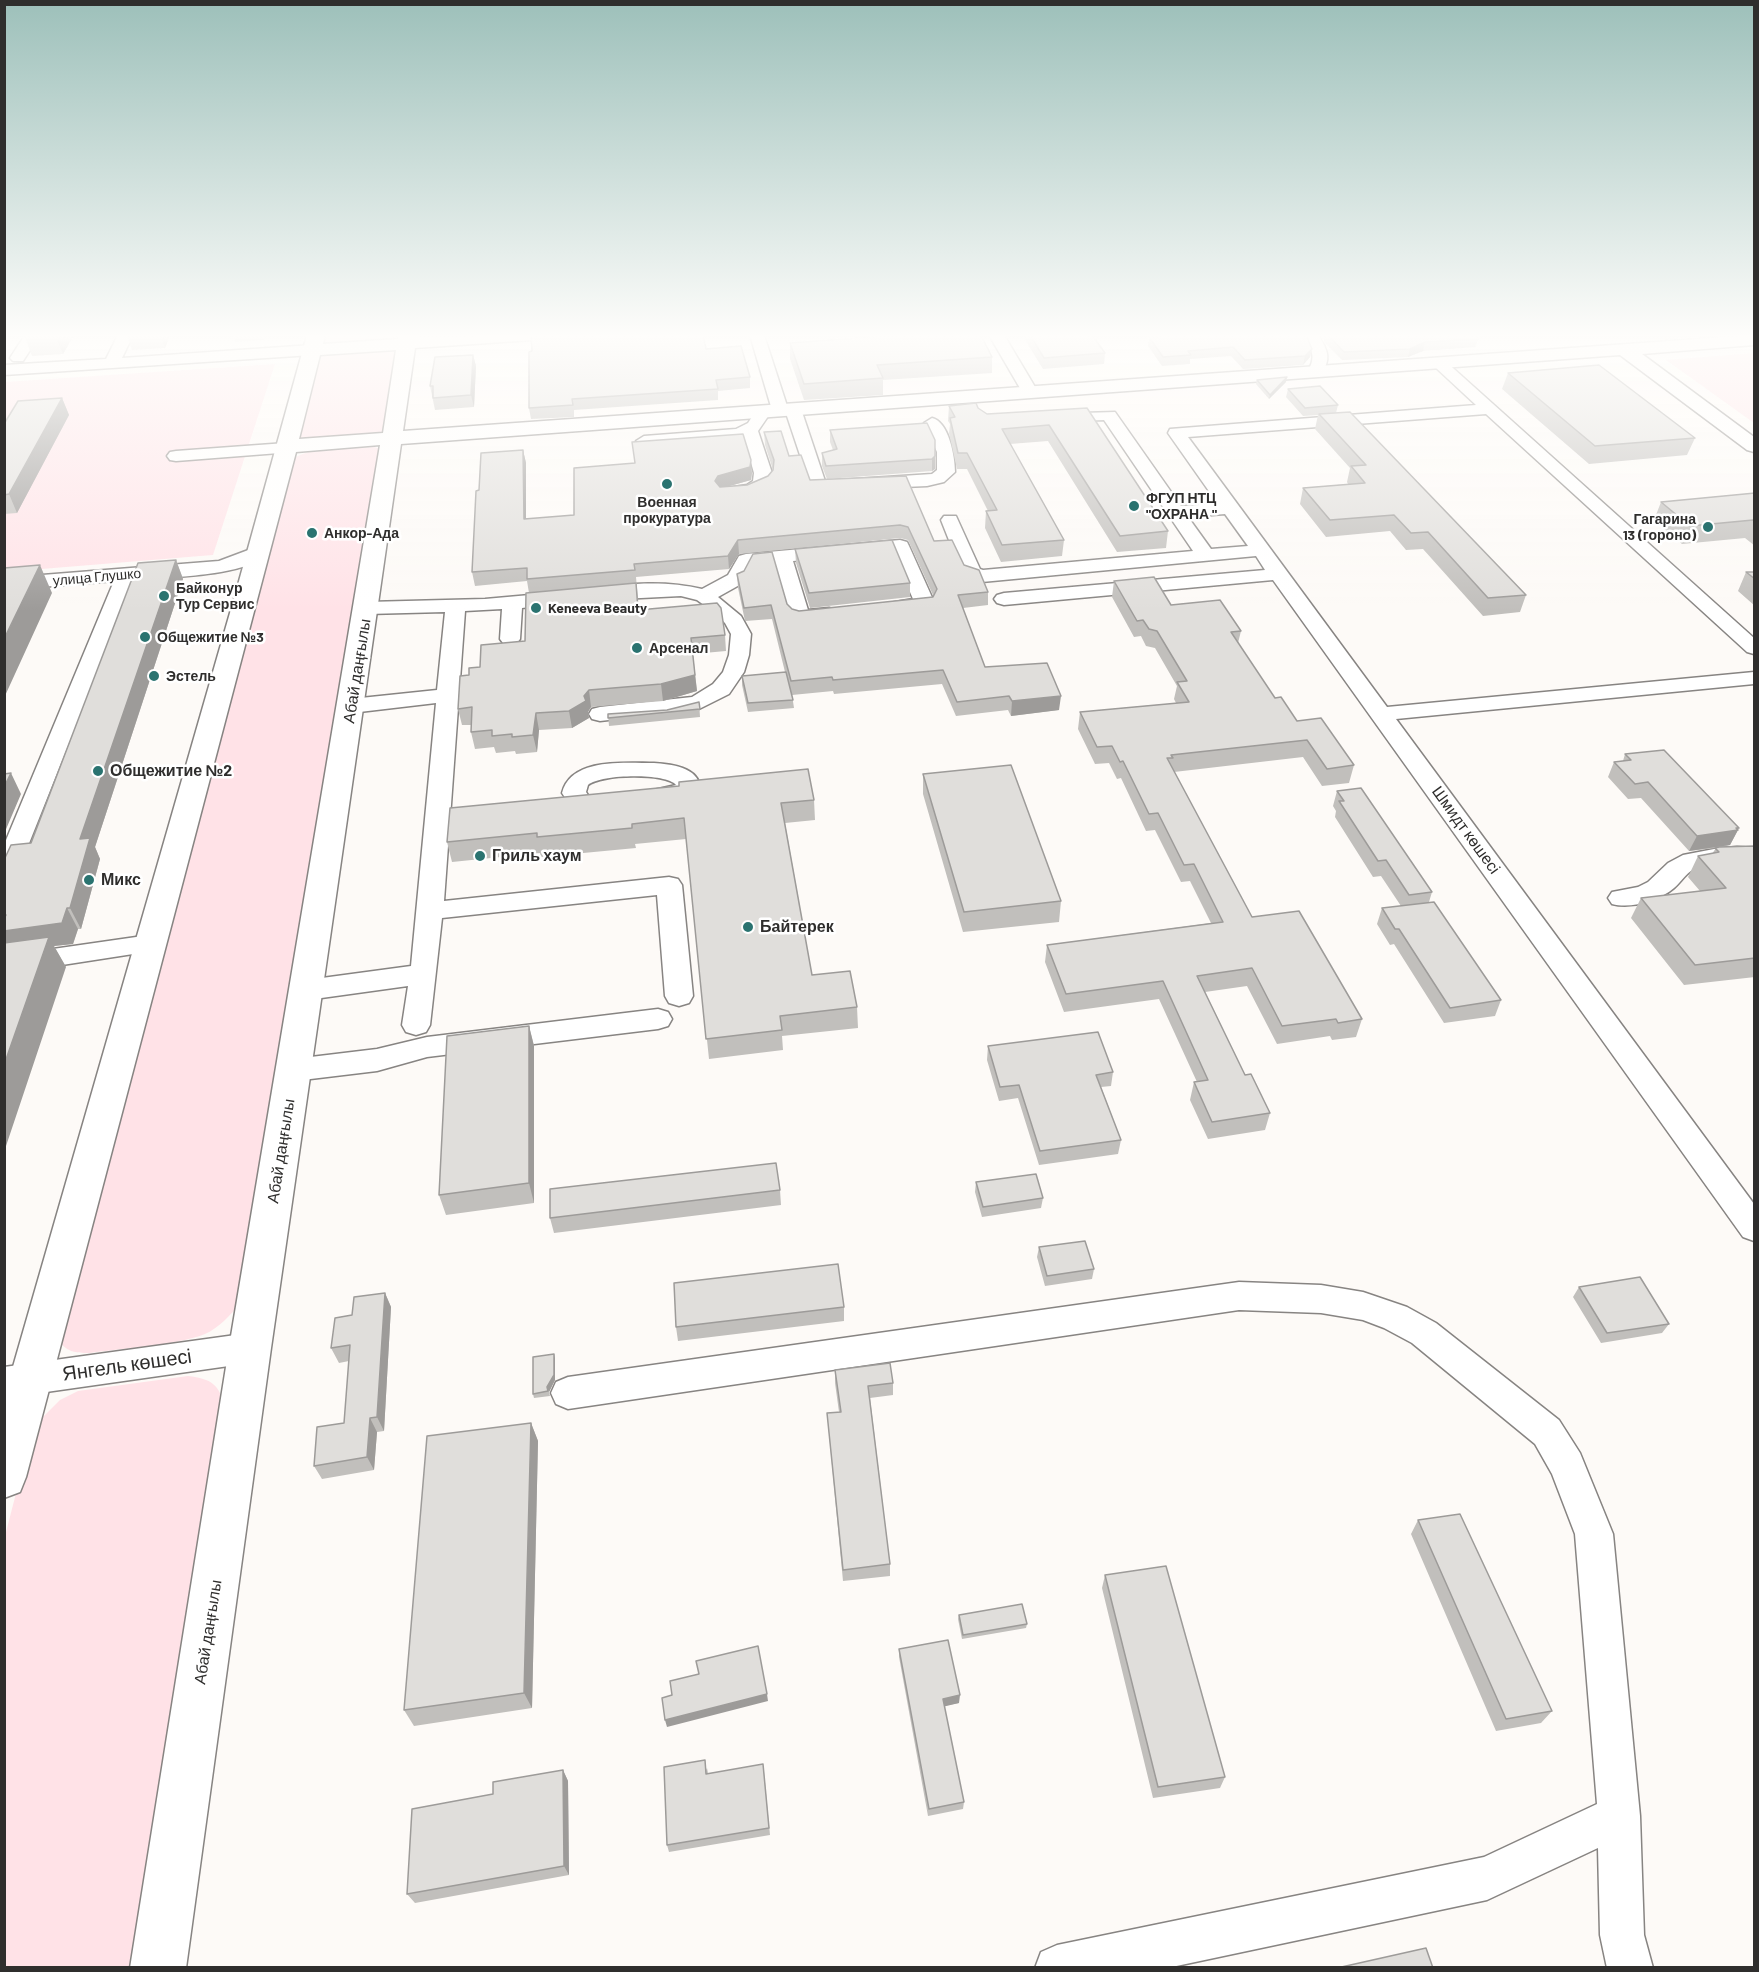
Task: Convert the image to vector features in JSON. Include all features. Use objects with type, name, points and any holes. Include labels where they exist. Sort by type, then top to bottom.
[{"type":"main road","points":[[4,1477],[18,1381],[150,944],[292,427]]},
{"type":"main road","name":"Абай даңғылы","points":[[158,1968],[250,1348],[395,427]]},
{"type":"main road","points":[[287,447],[550,427]]},
{"type":"main road","points":[[1728,427],[1755,447]]},
{"type":"street","points":[[644,441],[716,436],[750,431],[756,427]]},
{"type":"street","points":[[787,427],[818,487],[927,481],[938,478],[946,472],[946,452],[934,427]]},
{"type":"street","points":[[1117,427],[1206,556]]},
{"type":"street","name":"Шмидт көшесі","points":[[1264,427],[1176,434],[1263,550],[1755,1228]]},
{"type":"street","points":[[1510,427],[1755,648]]},
{"type":"street","points":[[727,494],[752,489],[762,483],[763,473],[750,431]]},
{"type":"street","points":[[176,456],[287,447]]},
{"type":"street","points":[[1177,512],[1232,508]]},
{"type":"street","points":[[950,520],[972,573],[982,576],[1263,550]]},
{"type":"street","points":[[704,596],[736,579],[746,560],[900,546],[925,604],[880,609]]},
{"type":"street","name":"улица Глушко","points":[[4,585],[221,567],[244,560],[259,552]]},
{"type":"street","points":[[782,558],[800,617],[845,612]]},
{"type":"street","points":[[4,876],[127,574]]},
{"type":"street","points":[[1004,599],[1280,574]]},
{"type":"street","points":[[367,608],[512,602],[665,589],[682,590],[704,596],[734,620],[741,634],[739,655],[733,672],[721,689],[697,703],[600,714]]},
{"type":"street","points":[[510,639],[512,602]]},
{"type":"street","points":[[416,1025],[430,911],[451,812],[446,695],[456,605]]},
{"type":"street","points":[[1381,714],[1755,678]]},
{"type":"street","points":[[351,706],[446,695]]},
{"type":"street","points":[[557,804],[592,801],[574,793],[575,785],[583,777],[594,774],[654,770],[674,772],[688,781],[688,788],[681,792],[636,798]]},
{"type":"street","points":[[1621,898],[1642,896],[1659,888],[1677,868],[1690,861],[1744,854],[1755,856]]},
{"type":"street","points":[[430,911],[669,885],[679,996]]},
{"type":"street","points":[[4,965],[150,944]]},
{"type":"street","points":[[307,990],[424,974]]},
{"type":"street","points":[[294,1070],[377,1060],[427,1047],[658,1019]]},
{"type":"street","points":[[568,1393],[1239,1296],[1321,1299],[1363,1306],[1395,1317],[1424,1333],[1547,1432],[1567,1465],[1594,1534],[1619,1816],[1622,1935],[1630,1968]]},
{"type":"street","name":"Янгель көшесі","points":[[18,1381],[250,1348]]},
{"type":"street","points":[[1057,1968],[1487,1878],[1619,1816]]},
{"type":"shaded area","points":[[5,427],[255,427],[213,555],[5,572]]},
{"type":"shaded area","points":[[300,427],[384,427],[383,432],[378,435],[300,438],[298,436]]},
{"type":"shaded area","points":[[374,447],[381,449],[240,1304],[215,1328],[193,1338],[90,1353],[71,1351],[57,1339],[292,460],[308,452],[319,450]]},
{"type":"shaded area","points":[[188,1376],[213,1384],[220,1393],[225,1408],[137,1967],[5,1968],[5,1536],[30,1439],[43,1417],[60,1400],[78,1391]]},
{"type":"building","points":[[4,427],[46,427],[9,494],[4,495]]},
{"type":"building","points":[[929,427],[935,440],[935,456],[932,459],[826,466],[822,453],[837,449],[830,430]]},
{"type":"building","points":[[952,427],[1025,427],[1002,429],[1064,540],[1002,545],[986,511],[997,510],[967,453],[958,453]]},
{"type":"building","points":[[1050,427],[1100,427],[1168,531],[1120,536]]},
{"type":"building","points":[[1331,427],[1364,427],[1526,595],[1488,598],[1428,532],[1411,533],[1394,515],[1330,520],[1303,488],[1365,483],[1351,466],[1366,465]]},
{"type":"building","points":[[1572,427],[1681,427],[1695,438],[1595,446]]},
{"type":"building","points":[[781,431],[789,456],[801,455],[810,480],[906,476],[934,541],[952,540],[964,565],[979,570],[988,592],[958,595],[985,667],[1047,663],[1061,696],[1012,701],[1009,696],[957,702],[943,670],[833,680],[832,677],[791,681],[771,605],[744,608],[737,574],[744,571],[753,554],[772,552],[787,604],[799,611],[933,597],[937,589],[908,527],[900,525],[738,540],[728,556],[634,564],[635,570],[527,579],[527,568],[472,572],[476,491],[479,490],[481,453],[523,450],[524,519],[574,515],[574,468],[635,463],[632,442],[743,434],[751,460],[750,467],[718,476],[715,481],[720,487],[747,485],[768,476],[773,470],[774,460],[764,432]]},
{"type":"building","points":[[1755,493],[1755,521],[1690,526],[1661,502]]},
{"type":"building","points":[[892,540],[910,583],[809,593],[795,549]]},
{"type":"building","points":[[176,560],[80,839],[90,838],[70,908],[67,908],[62,923],[4,931],[6,915],[4,915],[4,860],[11,845],[31,843],[138,563]]},
{"type":"building","points":[[40,565],[4,639],[4,568]]},
{"type":"building","points":[[1746,572],[1755,572],[1755,579]]},
{"type":"building","points":[[1154,577],[1171,605],[1220,600],[1241,631],[1231,632],[1275,698],[1281,697],[1297,721],[1321,718],[1354,765],[1327,769],[1307,740],[1171,755],[1173,758],[1167,758],[1252,917],[1299,911],[1362,1019],[1338,1023],[1336,1019],[1282,1026],[1252,968],[1197,976],[1245,1075],[1251,1074],[1270,1113],[1212,1122],[1194,1082],[1208,1080],[1163,981],[1066,994],[1047,945],[1223,922],[1194,864],[1184,865],[1158,813],[1149,814],[1123,761],[1120,762],[1112,746],[1097,747],[1080,712],[1189,702],[1177,682],[1187,681],[1157,631],[1149,629],[1143,620],[1137,621],[1114,581]]},
{"type":"building","points":[[636,583],[638,610],[717,603],[721,608],[725,635],[691,638],[695,675],[661,684],[589,690],[584,696],[586,701],[569,711],[536,713],[533,735],[492,736],[492,730],[471,732],[472,707],[458,709],[460,676],[469,675],[469,668],[480,667],[481,645],[525,641],[526,593]]},
{"type":"building","points":[[786,672],[793,700],[748,703],[742,676]]},
{"type":"building","points":[[699,702],[700,709],[608,718],[608,714],[667,710]]},
{"type":"building","points":[[1664,750],[1739,828],[1736,828],[1738,830],[1697,836],[1648,782],[1635,784],[1614,762],[1631,760],[1625,754]]},
{"type":"building","points":[[1011,765],[1061,901],[964,912],[923,774]]},
{"type":"building","name":"Байтерек","points":[[808,769],[814,800],[781,803],[812,975],[850,971],[857,1007],[780,1016],[782,1030],[706,1039],[684,818],[632,824],[632,828],[537,837],[537,833],[447,842],[450,808],[679,786],[679,782]]},
{"type":"building","points":[[11,773],[4,787],[4,774]]},
{"type":"building","points":[[1361,788],[1432,892],[1409,895],[1386,860],[1378,861],[1339,801],[1344,801],[1337,791]]},
{"type":"building","points":[[1755,846],[1755,958],[1695,965],[1641,898],[1726,888],[1698,856],[1719,852],[1715,848],[1719,847]]},
{"type":"building","points":[[1434,902],[1501,1000],[1450,1008],[1399,929],[1395,929],[1382,908]]},
{"type":"building","points":[[49,937],[4,1065],[4,943]]},
{"type":"building","points":[[529,1026],[529,1183],[439,1195],[447,1036]]},
{"type":"building","points":[[1098,1032],[1113,1072],[1096,1075],[1121,1140],[1040,1151],[1019,1085],[1000,1087],[988,1046]]},
{"type":"building","points":[[776,1163],[780,1190],[550,1218],[550,1189]]},
{"type":"building","points":[[1036,1174],[1043,1198],[983,1207],[976,1182]]},
{"type":"building","points":[[1085,1241],[1094,1269],[1047,1276],[1039,1247]]},
{"type":"building","points":[[838,1264],[844,1307],[676,1327],[674,1283]]},
{"type":"building","points":[[1640,1277],[1669,1324],[1607,1333],[1579,1287]]},
{"type":"building","points":[[385,1293],[377,1417],[370,1418],[367,1457],[314,1466],[317,1427],[344,1423],[350,1345],[331,1348],[335,1318],[352,1315],[354,1297]]},
{"type":"building","points":[[554,1354],[554,1375],[547,1387],[548,1391],[533,1394],[533,1357]]},
{"type":"building","points":[[890,1363],[893,1383],[868,1386],[890,1564],[843,1570],[827,1413],[841,1412],[835,1370]]},
{"type":"building","points":[[531,1423],[524,1693],[404,1710],[427,1436]]},
{"type":"building","points":[[1460,1514],[1552,1711],[1506,1719],[1418,1520]]},
{"type":"building","points":[[1166,1566],[1225,1777],[1158,1787],[1105,1575]]},
{"type":"building","points":[[1022,1604],[1027,1624],[963,1635],[959,1615]]},
{"type":"building","points":[[948,1640],[960,1695],[943,1699],[964,1802],[929,1809],[899,1649]]},
{"type":"building","points":[[758,1646],[767,1694],[665,1720],[662,1698],[672,1695],[670,1681],[699,1674],[696,1661]]},
{"type":"building","points":[[705,1760],[706,1774],[763,1764],[769,1828],[667,1845],[664,1767]]},
{"type":"building","points":[[563,1770],[564,1866],[407,1894],[412,1809],[493,1794],[493,1782]]},
{"type":"building","points":[[1426,1948],[1433,1968],[1337,1968]]},
{"type":"place","name":"Военная прокуратура","points":[[667,484]]},
{"type":"place","name":"ФГУП НТЦ \"ОХРАНА \"","points":[[1134,506]]},
{"type":"place","name":"Гагарина 13 (гороно)","points":[[1708,527]]},
{"type":"place","name":"Анкор-Ада","points":[[312,533]]},
{"type":"place","name":"Байконур Тур Сервис","points":[[164,596]]},
{"type":"place","name":"Keneeva Beauty","points":[[536,608]]},
{"type":"place","name":"Общежитие №3","points":[[145,637]]},
{"type":"place","name":"Арсенал","points":[[637,648]]},
{"type":"place","name":"Эстель","points":[[154,676]]},
{"type":"place","name":"Общежитие №2","points":[[98,771]]},
{"type":"place","name":"Гриль хаум","points":[[480,856]]},
{"type":"place","name":"Микс","points":[[89,880]]},
{"type":"place","name":"Байтерек","points":[[748,927]]}]
